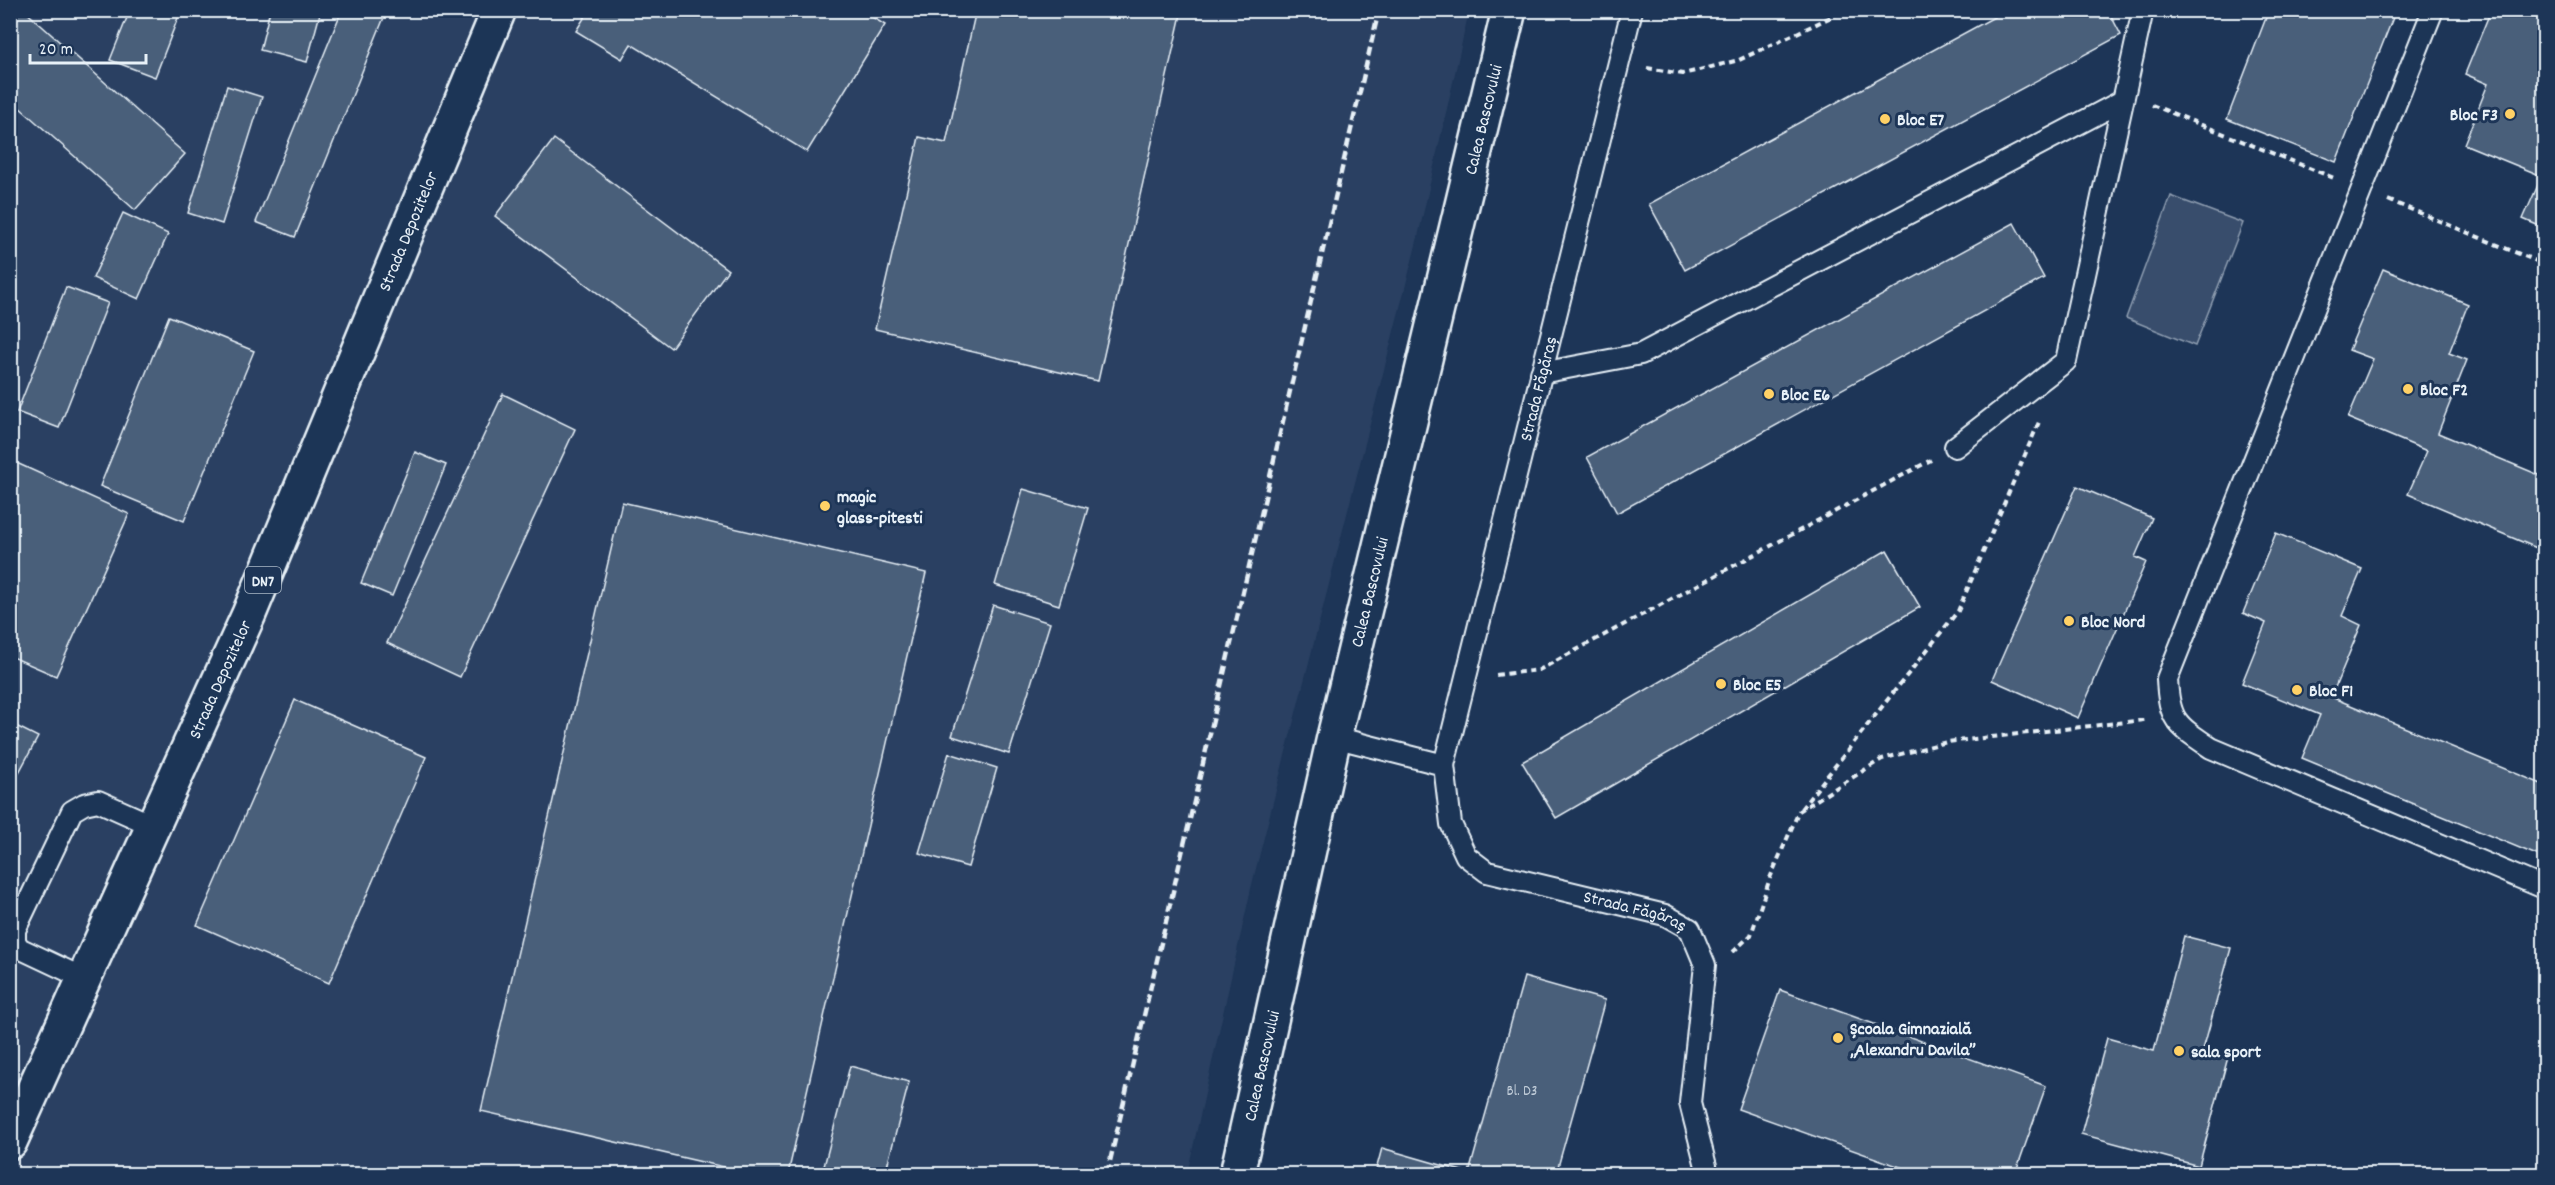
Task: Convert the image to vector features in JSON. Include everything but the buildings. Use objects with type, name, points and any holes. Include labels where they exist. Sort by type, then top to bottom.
[{"type":"main road","name":"Strada Depozitelor","points":[[10,1142],[249,614],[499,10]]},
{"type":"main road","name":"Calea Bascovului","points":[[1237,1174],[1334,737],[1509,10]]},
{"type":"lane","name":"Strada Făgăraș","points":[[1632,10],[1444,765],[1451,824],[1466,856],[1487,872],[1665,915],[1690,929],[1705,965],[1690,1103],[1708,1174]]},
{"type":"lane","points":[[1955,447],[2066,361],[2122,97],[2143,10]]},
{"type":"lane","points":[[2433,10],[2168,679],[2168,706],[2181,728],[2211,748],[2544,888]]},
{"type":"lane","points":[[1541,372],[1641,354],[2122,97]]},
{"type":"lane","points":[[1334,737],[1444,765]]},
{"type":"lane","points":[[85,979],[19,948],[15,941],[15,930],[72,812],[84,804],[98,801],[154,826]]},
{"type":"path","points":[[1619,63],[1683,74],[1739,60],[1846,10]]},
{"type":"path","points":[[2122,97],[2363,190],[2544,264]]},
{"type":"path","points":[[1703,982],[1751,934],[1770,878],[1799,811],[1958,611],[2042,415]]},
{"type":"path","points":[[1465,679],[1539,670],[1955,447]]},
{"type":"path","points":[[1799,811],[1882,759],[1947,742],[2174,716]]},
{"type":"shaded area","points":[[10,11],[1469,11],[1417,241],[1252,884],[1187,1174],[11,1174]]},
{"type":"shaded area","points":[[2171,196],[2243,223],[2195,346],[2126,318]]},
{"type":"railway","points":[[1107,1174],[1379,10]]},
{"type":"place","name":"Bloc F3","points":[[2510,114]]},
{"type":"place","name":"Bloc E7","points":[[1885,119]]},
{"type":"place","name":"Bloc F2","points":[[2408,389]]},
{"type":"place","name":"Bloc E6","points":[[1769,394]]},
{"type":"place","name":"magic glass-pitesti","points":[[825,506]]},
{"type":"place","name":"Bloc Nord","points":[[2069,621]]},
{"type":"place","name":"Bloc E5","points":[[1721,684]]},
{"type":"place","name":"Bloc F1","points":[[2297,690]]},
{"type":"place","name":"Școala Gimnazială „Alexandru Davila”","points":[[1838,1038]]},
{"type":"place","name":"sala sport","points":[[2179,1051]]}]
